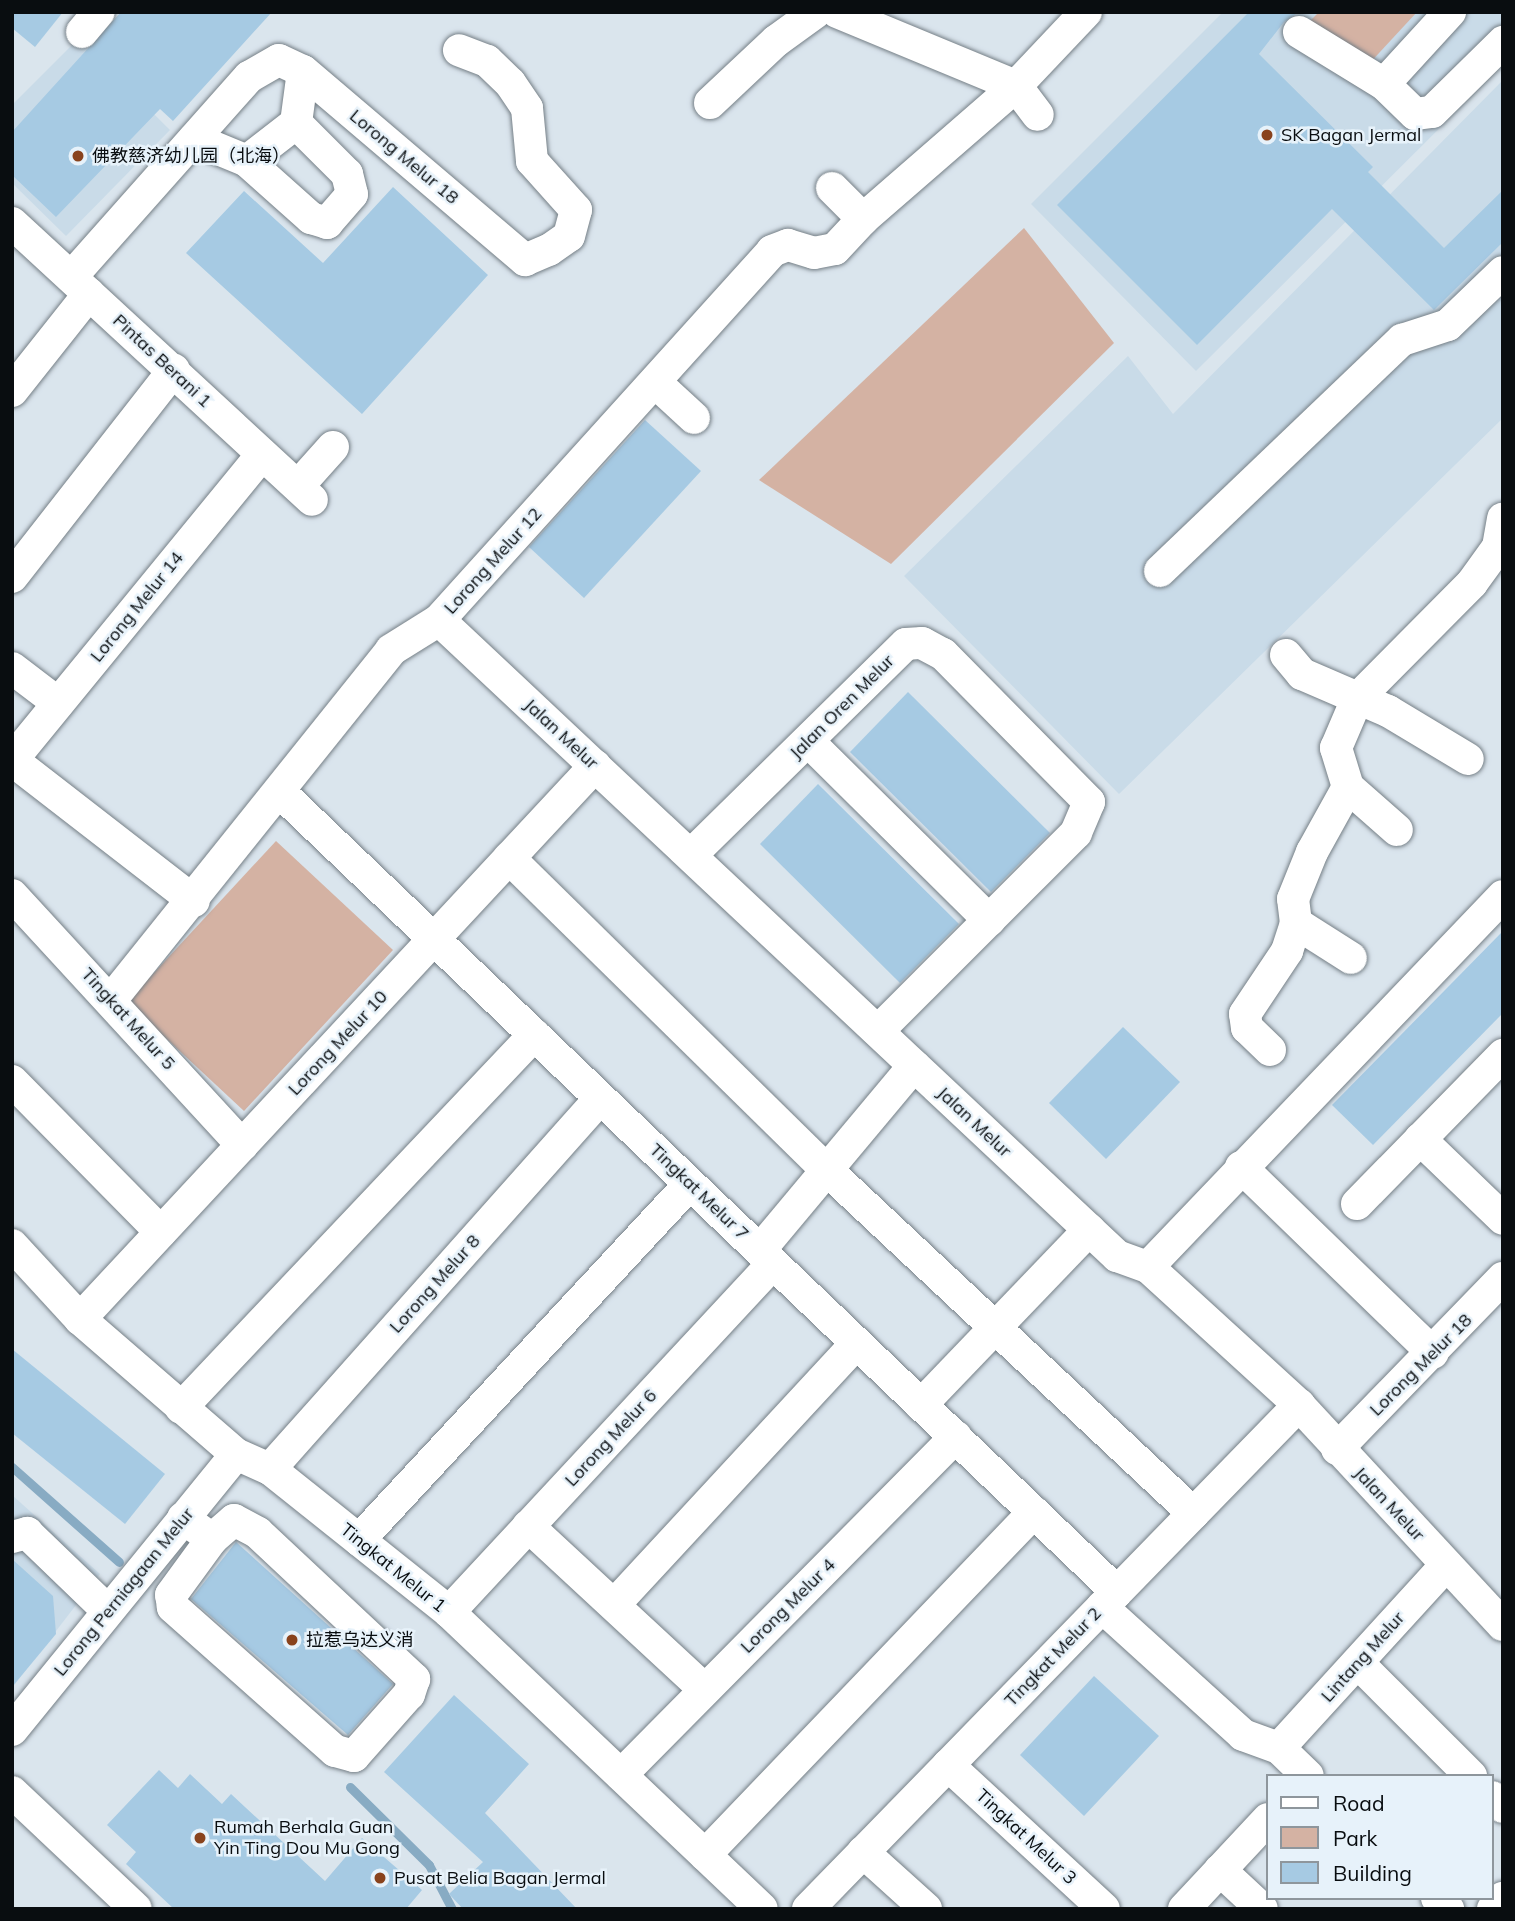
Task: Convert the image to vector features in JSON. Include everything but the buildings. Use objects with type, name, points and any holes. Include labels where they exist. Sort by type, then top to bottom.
[{"type":"street","points":[[710,103],[776,41],[816,12]]},
{"type":"street","points":[[837,12],[1016,86],[1038,115]]},
{"type":"street","points":[[832,188],[863,219],[1016,86],[1086,12]]},
{"type":"street","points":[[1384,84],[1450,12]]},
{"type":"street","points":[[1299,32],[1384,84],[1415,114],[1432,112],[1503,42]]},
{"type":"street","name":"Lorong Melur 18","points":[[291,66],[525,260],[569,236],[576,210],[532,161],[527,108],[510,83],[487,61],[459,50]]},
{"type":"street","points":[[12,391],[81,284],[194,139],[249,77],[291,66],[296,123],[347,174],[352,194],[327,223],[311,218],[247,161],[194,139]]},
{"type":"street","points":[[247,161],[296,123]]},
{"type":"street","name":"Lorong Melur 12","points":[[111,1000],[281,793],[391,650],[439,620],[772,251],[788,245],[814,253],[835,249],[863,219]]},
{"type":"street","name":"Pintas Berani 1","points":[[12,223],[174,370],[262,455],[306,492],[333,447]]},
{"type":"street","points":[[1160,571],[1402,340],[1448,325],[1503,272]]},
{"type":"street","points":[[12,577],[174,370]]},
{"type":"street","points":[[655,382],[694,418]]},
{"type":"street","name":"Lorong Melur 14","points":[[12,760],[262,455]]},
{"type":"street","points":[[1397,830],[1348,787],[1336,748],[1357,699],[1472,583],[1501,538]]},
{"type":"street","name":"Jalan Melur","points":[[439,620],[1117,1256],[1148,1267],[1299,1405],[1503,1625]]},
{"type":"street","name":"Jalan Oren Melur","points":[[691,855],[906,644],[922,643],[943,654],[1089,802],[1076,833],[989,920]]},
{"type":"street","points":[[1286,655],[1302,674],[1388,711],[1468,759]]},
{"type":"street","points":[[12,668],[58,703]]},
{"type":"street","points":[[808,741],[989,920],[878,1031]]},
{"type":"street","points":[[12,760],[194,901]]},
{"type":"street","name":"Lorong Melur 10","points":[[80,1319],[595,766]]},
{"type":"street","points":[[1270,1050],[1247,1028],[1245,1014],[1287,951],[1296,923],[1293,899],[1312,852],[1348,787]]},
{"type":"street","name":"Tingkat Melur 7","points":[[281,793],[1034,1512],[1109,1599],[1243,1735],[1279,1748]]},
{"type":"street","points":[[509,858],[827,1170],[1194,1513]]},
{"type":"street","name":"Tingkat Melur 5","points":[[12,895],[242,1145]]},
{"type":"street","points":[[1148,1267],[1503,896]]},
{"type":"street","points":[[1296,923],[1351,958]]},
{"type":"street","points":[[181,1408],[534,1035]]},
{"type":"street","points":[[1357,1204],[1503,1055]]},
{"type":"street","name":"Lorong Melur 6","points":[[449,1612],[528,1527],[766,1257],[827,1170],[914,1066]]},
{"type":"street","points":[[12,1081],[161,1232]]},
{"type":"street","name":"Lorong Melur 8","points":[[270,1469],[600,1098]]},
{"type":"street","points":[[1420,1139],[1503,1219]]},
{"type":"street","points":[[1241,1167],[1433,1353]]},
{"type":"street","points":[[359,1540],[691,1184]]},
{"type":"street","points":[[921,1405],[1089,1230]]},
{"type":"street","name":"Tingkat Melur 1","points":[[12,1245],[80,1319],[181,1408],[236,1454],[270,1469],[449,1612],[757,1907]]},
{"type":"street","name":"Lorong Melur 18","points":[[1337,1449],[1503,1278]]},
{"type":"street","points":[[614,1605],[857,1343]]},
{"type":"street","name":"Tingkat Melur 2","points":[[808,1909],[1299,1405]]},
{"type":"street","name":"Lorong Melur 4","points":[[621,1775],[956,1437]]},
{"type":"street","name":"Lorong Perniagaan Melur","points":[[12,1730],[236,1454]]},
{"type":"street","points":[[705,1855],[1034,1512]]},
{"type":"street","points":[[183,1518],[212,1539]]},
{"type":"street","points":[[234,1520],[258,1533],[414,1679],[409,1695],[354,1756],[335,1751],[173,1607],[171,1595],[212,1539],[234,1520]]},
{"type":"street","points":[[528,1527],[705,1690]]},
{"type":"street","points":[[12,1537],[27,1533],[108,1611]]},
{"type":"street","name":"Lintang Melur","points":[[1279,1748],[1446,1565]]},
{"type":"street","points":[[1358,1664],[1469,1774]]},
{"type":"street","points":[[1279,1748],[1306,1774]]},
{"type":"street","name":"Tingkat Melur 3","points":[[948,1765],[1104,1909]]},
{"type":"street","points":[[12,1792],[136,1909]]},
{"type":"street","points":[[1184,1909],[1266,1821]]},
{"type":"street","points":[[863,1852],[926,1909]]},
{"type":"street","points":[[1220,1870],[1262,1909]]},
{"type":"street","points":[[1493,1909],[1503,1898]]},
{"type":"shaded area","name":"SK Bagan Jermal","points":[[1223,12],[1503,12],[1503,65],[1196,371],[1031,204]]},
{"type":"shaded area","name":"佛教慈济幼儿园（北海）","points":[[78,39],[170,130],[66,236],[12,183],[12,105]]},
{"type":"shaded area","points":[[1503,80],[1503,418],[1119,794],[904,576],[1128,356],[1173,414]]},
{"type":"shaded area","points":[[12,1495],[100,1574],[12,1688]]},
{"type":"green space","points":[[1319,12],[1417,12],[1367,66],[1307,24]]},
{"type":"green space","points":[[1024,228],[1114,343],[891,564],[759,480]]},
{"type":"green space","points":[[276,841],[393,950],[244,1111],[127,1002]]},
{"type":"waterway","points":[[12,1467],[119,1562]]},
{"type":"waterway","points":[[350,1787],[429,1865],[452,1909]]},
{"type":"place","name":"SK Bagan Jermal","points":[[1267,135]]},
{"type":"place","name":"佛教慈济幼儿园（北海）","points":[[78,156]]},
{"type":"place","name":"拉惹乌达义消","points":[[292,1640]]},
{"type":"place","name":"Rumah Berhala Guan Yin Ting Dou Mu Gong","points":[[200,1838]]},
{"type":"place","name":"Pusat Belia Bagan Jermal","points":[[380,1878]]}]
